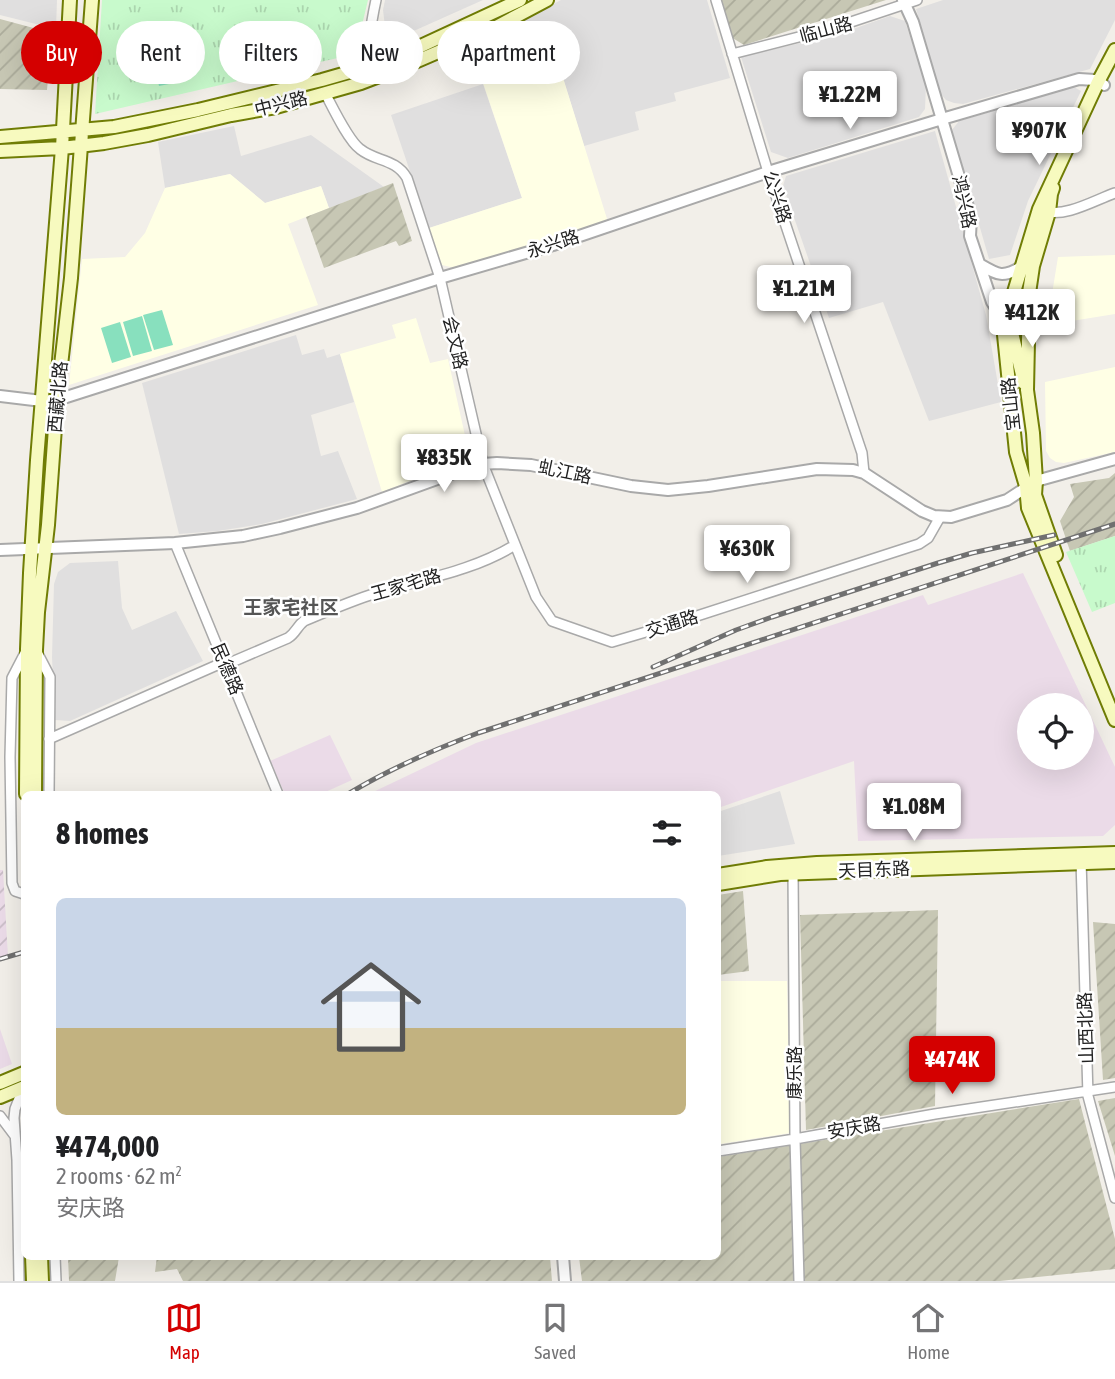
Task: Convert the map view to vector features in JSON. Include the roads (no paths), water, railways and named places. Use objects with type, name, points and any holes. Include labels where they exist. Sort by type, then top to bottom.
[{"type":"main road","name":"西藏北路","points":[[36,791],[31,549],[62,148],[70,0]]},
{"type":"main road","name":"西藏北路","points":[[26,791],[31,650],[45,549],[57,400],[71,278],[92,0]]},
{"type":"main road","name":"中兴路","points":[[423,46],[520,0]]},
{"type":"main road","name":"中兴路","points":[[423,56],[461,43],[547,0]]},
{"type":"main road","name":"宝山路","points":[[1115,50],[1021,267],[1005,322],[1004,335],[1016,452],[1031,484],[1080,625],[1115,704]]},
{"type":"main road","name":"宝山路","points":[[1101,84],[1115,65]]},
{"type":"main road","name":"中兴路","points":[[0,137],[63,133],[147,122],[336,78]]},
{"type":"main road","name":"中兴路","points":[[0,150],[62,148],[137,137],[275,107],[325,93],[346,84]]},
{"type":"main road","name":"宝山路","points":[[1044,211],[1029,293],[1027,390],[1033,433],[1028,508],[1115,720]]},
{"type":"main road","points":[[1005,322],[1013,337],[1027,390]]},
{"type":"main road","name":"天目东路","points":[[721,875],[768,867],[793,869],[1081,858],[1115,853]]},
{"type":"main road","name":"天目东路","points":[[1081,858],[1115,862]]},
{"type":"main road","name":"天目东路","points":[[721,883],[793,869]]},
{"type":"main road","points":[[2,1082],[21,1074]]},
{"type":"main road","points":[[0,1097],[21,1090]]},
{"type":"main road","points":[[32,1260],[33,1281]]},
{"type":"main road","points":[[41,1260],[42,1281]]},
{"type":"street","points":[[373,21],[376,0]]},
{"type":"street","name":"公兴路","points":[[716,0],[768,173],[862,453],[864,473]]},
{"type":"street","name":"临山路","points":[[732,54],[830,30],[904,2],[917,0]]},
{"type":"street","name":"鸿兴路","points":[[904,2],[913,22],[971,217],[971,236],[992,302],[1005,322]]},
{"type":"street","name":"永兴路","points":[[0,396],[57,400],[440,278],[553,245],[768,173],[942,119],[1079,79],[1101,84]]},
{"type":"street","name":"会文路","points":[[325,93],[359,148],[369,155],[394,164],[407,178],[440,278],[483,464],[536,597],[552,621]]},
{"type":"street","points":[[1044,211],[1067,211],[1115,192]]},
{"type":"street","points":[[981,265],[1000,275],[1010,274],[1021,267]]},
{"type":"street","points":[[1005,322],[1014,325],[1028,318]]},
{"type":"street","points":[[940,517],[962,515],[999,504],[1031,484],[1115,459]]},
{"type":"street","name":"虬江路","points":[[0,550],[233,538],[357,508],[483,464],[531,464],[631,486],[668,490],[817,469],[853,470],[864,473],[912,506],[940,517]]},
{"type":"street","name":"交通路","points":[[552,621],[612,642],[910,548],[929,538],[940,517]]},
{"type":"street","name":"民德路","points":[[175,543],[277,791]]},
{"type":"street","name":"王家宅路","points":[[49,739],[292,635],[301,623],[335,608],[489,560],[515,545]]},
{"type":"street","points":[[21,893],[15,891],[12,883],[12,678],[31,650],[50,677],[50,791]]},
{"type":"street","name":"山西北路","points":[[1081,858],[1088,1091],[1115,1198]]},
{"type":"street","name":"康乐路","points":[[793,869],[799,1281]]},
{"type":"street","points":[[2,1082],[21,1088]]},
{"type":"street","name":"安庆路","points":[[721,1151],[934,1114],[1115,1087]]},
{"type":"street","points":[[19,1281],[14,1118],[21,1095]]},
{"type":"street","points":[[0,1116],[15,1138]]},
{"type":"street","points":[[55,1260],[56,1281]]},
{"type":"street","points":[[563,1260],[565,1281]]},
{"type":"railway","points":[[353,791],[412,760],[478,733],[1115,524]]},
{"type":"railway","points":[[653,667],[772,617],[972,553],[1054,535]]},
{"type":"railway","points":[[0,959],[21,953]]},
{"type":"district","name":"王家宅社区","points":[[291,607]]}]
